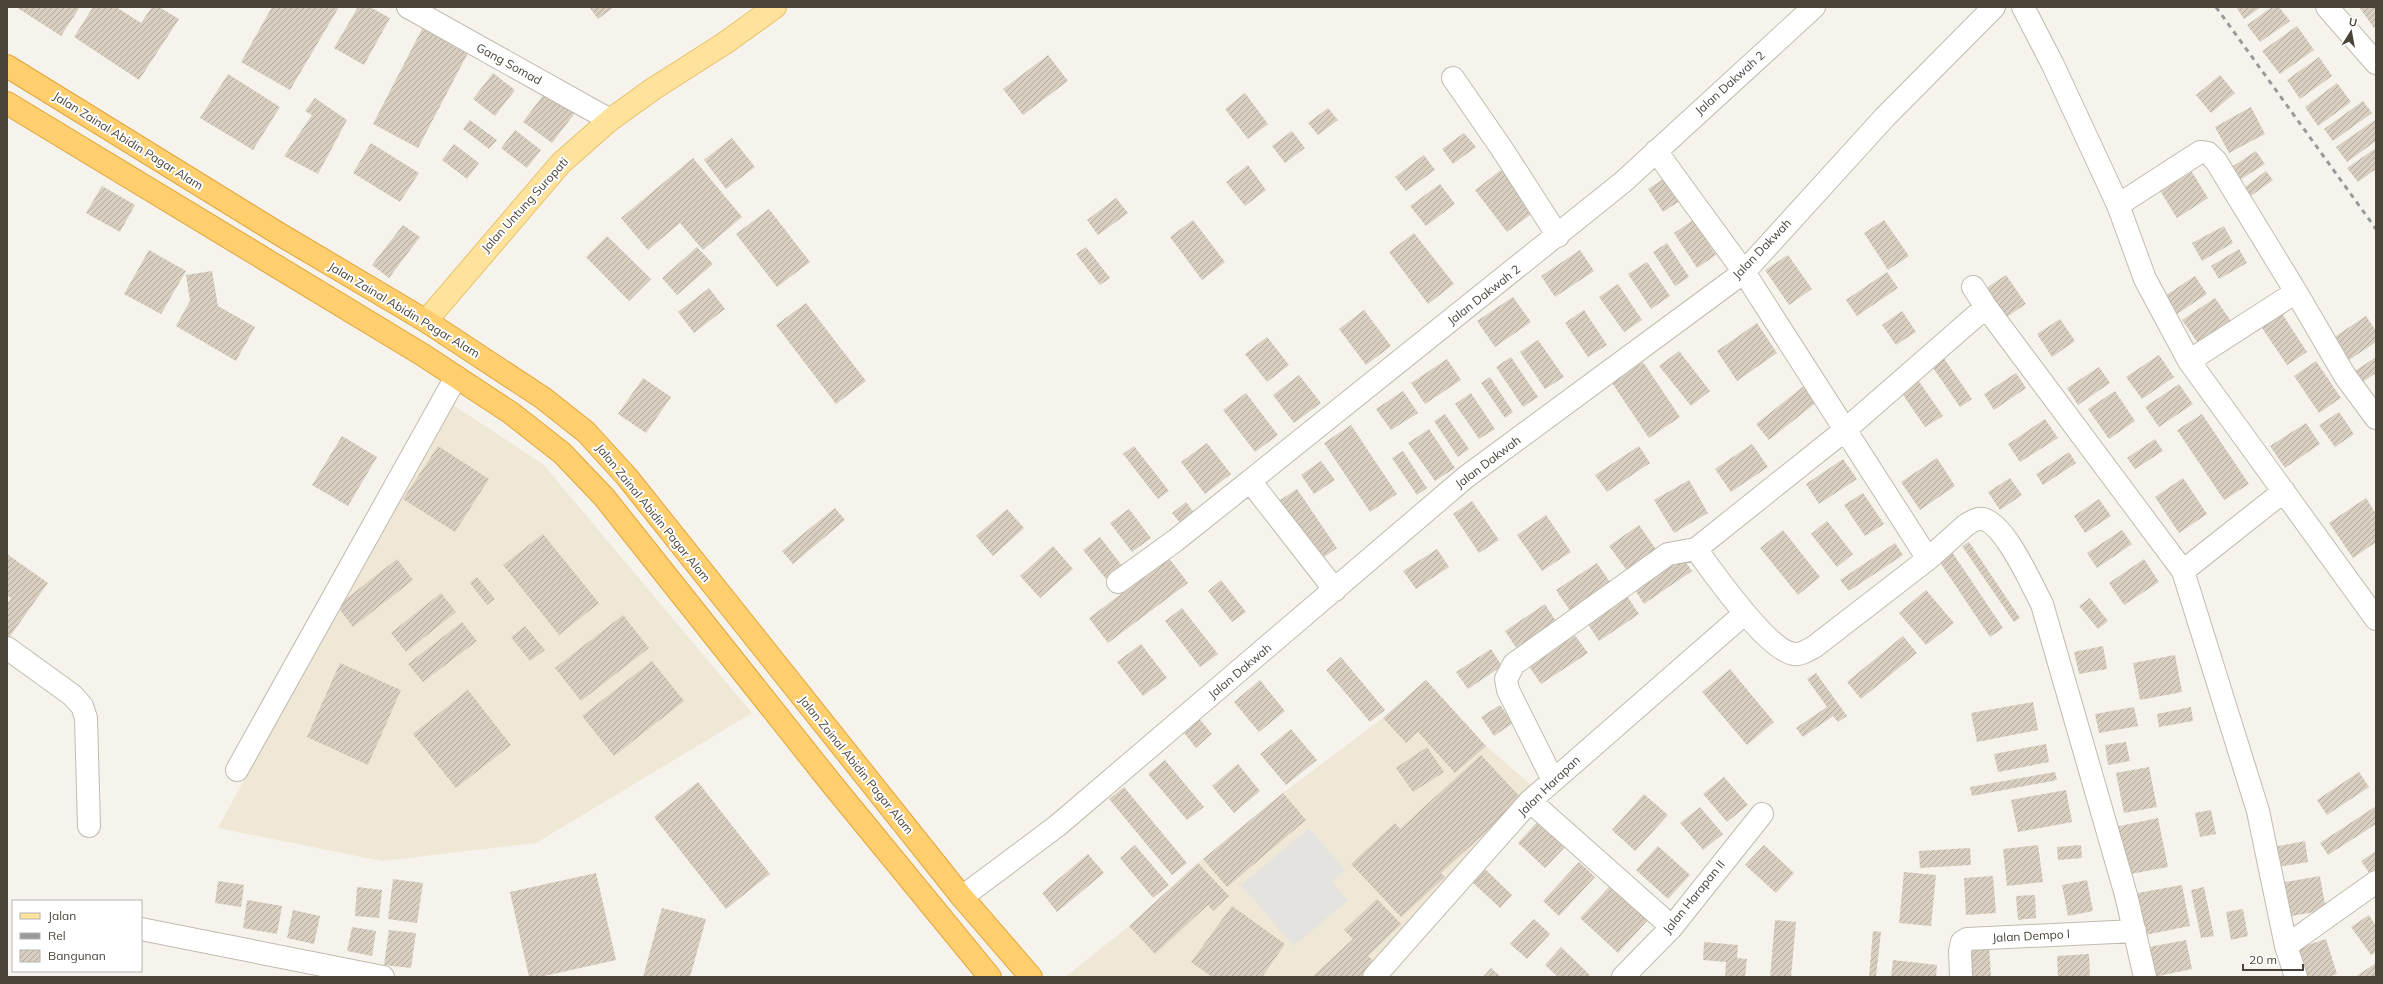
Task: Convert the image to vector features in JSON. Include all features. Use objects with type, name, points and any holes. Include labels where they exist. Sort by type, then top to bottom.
[{"type":"highway","name":"Jalan Zainal Abidin Pagar Alam","points":[[7,66],[306,251],[426,321],[543,398],[586,432],[627,477],[962,897],[1030,977]]},
{"type":"highway","points":[[7,102],[456,377],[511,413],[562,453],[594,486],[830,783],[989,977]]},
{"type":"highway","points":[[143,185],[136,175],[138,165],[146,159],[158,160]]},
{"type":"highway","points":[[240,244],[259,222]]},
{"type":"highway","points":[[292,276],[306,251]]},
{"type":"highway","points":[[765,700],[790,682]]},
{"type":"main road","name":"Jalan Untung Suropati","points":[[426,321],[560,163],[610,120],[653,89],[725,43],[775,7]]},
{"type":"street","name":"Gang Somad","points":[[408,7],[610,120]]},
{"type":"street","name":"Jalan Dakwah 2","points":[[1118,582],[1176,540],[1558,236],[1623,182],[1814,7]]},
{"type":"street","name":"Jalan Dakwah","points":[[962,897],[1057,826],[1466,477],[1744,272],[1885,118],[1994,7]]},
{"type":"street","points":[[2023,7],[2053,65],[2118,205],[2145,279],[2189,362],[2376,619]]},
{"type":"street","points":[[2327,7],[2376,63]]},
{"type":"street","points":[[1453,78],[1502,149],[1558,236]]},
{"type":"street","points":[[1656,151],[1744,272],[1928,559]]},
{"type":"street","points":[[2118,205],[2200,152],[2208,153],[2216,161],[2296,292],[2345,376],[2376,418]]},
{"type":"street","points":[[1973,287],[1986,307],[2183,571],[2258,811],[2286,946],[2296,977]]},
{"type":"street","points":[[2189,362],[2296,292]]},
{"type":"street","points":[[1553,780],[1508,690],[1506,679],[1514,664],[1668,554],[1696,549],[1845,430],[1986,307]]},
{"type":"street","points":[[237,770],[456,377]]},
{"type":"street","points":[[1250,481],[1335,590]]},
{"type":"street","points":[[2183,571],[2284,491]]},
{"type":"street","points":[[1696,549],[1744,614],[1784,650],[1794,654],[1802,652],[1868,607],[1928,559],[1966,525],[1979,518],[1991,523],[1999,531],[2018,560],[2042,604],[2135,931],[2145,977]]},
{"type":"street","name":"Jalan Harapan","points":[[1374,977],[1530,801],[1744,614]]},
{"type":"street","points":[[7,648],[72,695],[82,706],[86,718],[89,826]]},
{"type":"street","points":[[1530,801],[1672,926]]},
{"type":"street","name":"Jalan Harapan II","points":[[1623,977],[1672,926],[1762,814]]},
{"type":"street","points":[[2286,946],[2376,882]]},
{"type":"street","points":[[142,929],[383,977]]},
{"type":"street","name":"Jalan Dempo I","points":[[1961,977],[1960,951],[1962,942],[1967,939],[2135,931]]},
{"type":"shaded area","points":[[447,401],[543,464],[752,713],[536,843],[382,861],[218,828]]},
{"type":"shaded area","points":[[1426,680],[1486,746],[1536,789],[1363,977],[1065,977],[1129,926],[1198,863],[1283,793],[1383,718]]},
{"type":"shaded area","points":[[1309,828],[1345,870],[1332,882],[1348,900],[1294,946],[1241,885]]},
{"type":"building","points":[[16,7],[80,7],[61,36]]},
{"type":"building","points":[[93,7],[116,7],[141,23],[152,7],[159,7],[179,19],[139,80],[74,37]]},
{"type":"building","points":[[272,7],[339,7],[290,90],[241,62]]},
{"type":"building","points":[[358,7],[370,7],[390,18],[364,65],[334,48]]},
{"type":"building","points":[[589,7],[614,7],[598,19]]},
{"type":"building","points":[[2236,7],[2261,7],[2244,19]]},
{"type":"building","points":[[2272,7],[2279,7],[2290,21],[2260,42],[2247,25]]},
{"type":"building","points":[[2359,7],[2376,7],[2376,26],[2374,28]]},
{"type":"building","points":[[2297,26],[2314,50],[2280,74],[2262,51]]},
{"type":"building","points":[[423,27],[469,51],[418,148],[373,124]]},
{"type":"building","points":[[1048,55],[1068,81],[1023,115],[1003,89]]},
{"type":"building","points":[[2319,57],[2332,76],[2300,99],[2287,80]]},
{"type":"building","points":[[493,73],[515,90],[495,116],[473,99]]},
{"type":"building","points":[[228,74],[280,107],[253,150],[200,118]]},
{"type":"building","points":[[2220,75],[2235,93],[2211,113],[2196,95]]},
{"type":"building","points":[[2337,83],[2351,102],[2318,126],[2305,107]]},
{"type":"building","points":[[546,91],[575,113],[552,143],[523,122]]},
{"type":"building","points":[[1245,93],[1268,124],[1248,139],[1225,109]]},
{"type":"building","points":[[315,98],[347,120],[318,174],[284,156],[312,115],[305,111]]},
{"type":"building","points":[[2363,101],[2372,113],[2333,141],[2324,129]]},
{"type":"building","points":[[2251,107],[2265,134],[2229,153],[2215,127]]},
{"type":"building","points":[[1328,108],[1338,120],[1318,135],[1308,123]]},
{"type":"building","points":[[470,120],[497,140],[489,149],[463,129]]},
{"type":"building","points":[[2375,120],[2376,141],[2347,162],[2336,147]]},
{"type":"building","points":[[515,130],[541,150],[527,168],[501,148]]},
{"type":"building","points":[[1292,131],[1305,148],[1285,163],[1272,146]]},
{"type":"building","points":[[1464,133],[1476,147],[1453,164],[1442,149]]},
{"type":"building","points":[[732,138],[755,167],[726,189],[704,160]]},
{"type":"building","points":[[371,143],[419,173],[400,202],[353,173]]},
{"type":"building","points":[[454,144],[479,163],[467,179],[442,160]]},
{"type":"building","points":[[2376,148],[2376,169],[2358,182],[2347,168]]},
{"type":"building","points":[[2256,151],[2265,164],[2235,183],[2227,170]]},
{"type":"building","points":[[1424,155],[1435,170],[1406,191],[1395,177]]},
{"type":"building","points":[[693,158],[742,217],[703,250],[680,223],[648,250],[621,218]]},
{"type":"building","points":[[1248,165],[1266,190],[1245,206],[1226,182]]},
{"type":"building","points":[[1501,170],[1534,212],[1507,232],[1475,190]]},
{"type":"building","points":[[2266,171],[2273,180],[2248,198],[2241,190]]},
{"type":"building","points":[[2192,172],[2208,198],[2177,218],[2160,191]]},
{"type":"building","points":[[1671,174],[1686,197],[1663,212],[1648,189]]},
{"type":"building","points":[[1440,184],[1455,204],[1426,226],[1410,206]]},
{"type":"building","points":[[102,186],[135,205],[120,232],[86,213]]},
{"type":"building","points":[[1116,198],[1128,213],[1098,235],[1087,220]]},
{"type":"building","points":[[769,209],[810,262],[777,287],[736,234]]},
{"type":"building","points":[[1193,220],[1225,262],[1202,280],[1170,237]]},
{"type":"building","points":[[1693,220],[1716,255],[1697,268],[1674,233]]},
{"type":"building","points":[[1884,220],[1909,256],[1888,270],[1864,233]]},
{"type":"building","points":[[403,225],[420,237],[389,278],[372,265]]},
{"type":"building","points":[[2224,226],[2233,243],[2202,261],[2192,243]]},
{"type":"building","points":[[1414,233],[1454,284],[1428,304],[1389,252]]},
{"type":"building","points":[[607,236],[651,279],[629,301],[586,257]]},
{"type":"building","points":[[1667,243],[1689,277],[1675,286],[1653,252]]},
{"type":"building","points":[[697,247],[713,264],[677,295],[662,278]]},
{"type":"building","points":[[1086,247],[1110,278],[1100,285],[1076,254]]},
{"type":"building","points":[[2239,249],[2247,263],[2219,279],[2211,266]]},
{"type":"building","points":[[149,250],[186,271],[161,314],[124,294]]},
{"type":"building","points":[[1580,250],[1594,271],[1555,297],[1541,276]]},
{"type":"building","points":[[1788,255],[1812,289],[1789,305],[1765,270]]},
{"type":"building","points":[[1647,262],[1670,296],[1651,309],[1628,274]]},
{"type":"building","points":[[212,271],[218,306],[255,327],[236,361],[176,326],[190,301],[186,275]]},
{"type":"building","points":[[1887,272],[1898,288],[1857,316],[1846,300]]},
{"type":"building","points":[[2006,275],[2026,304],[2005,318],[1985,289]]},
{"type":"building","points":[[2195,276],[2207,294],[2174,316],[2162,298]]},
{"type":"building","points":[[1618,284],[1642,320],[1624,332],[1599,297]]},
{"type":"building","points":[[709,288],[725,309],[694,333],[678,312]]},
{"type":"building","points":[[1513,297],[1531,322],[1495,347],[1477,321]]},
{"type":"building","points":[[2215,298],[2235,327],[2202,349],[2182,320]]},
{"type":"building","points":[[806,303],[866,381],[836,404],[776,325]]},
{"type":"building","points":[[1364,310],[1391,346],[1366,365],[1339,329]]},
{"type":"building","points":[[1584,310],[1607,345],[1588,357],[1565,323]]},
{"type":"building","points":[[1902,311],[1916,332],[1896,345],[1882,325]]},
{"type":"building","points":[[2281,312],[2307,352],[2287,365],[2260,325]]},
{"type":"building","points":[[2366,316],[2376,331],[2376,342],[2346,362],[2330,340]]},
{"type":"building","points":[[2060,319],[2075,341],[2052,357],[2037,334]]},
{"type":"building","points":[[1757,323],[1777,353],[1737,381],[1717,351]]},
{"type":"building","points":[[1267,337],[1289,365],[1267,382],[1245,354]]},
{"type":"building","points":[[1538,340],[1564,377],[1545,389],[1520,352]]},
{"type":"building","points":[[1679,351],[1710,391],[1691,406],[1659,366]]},
{"type":"building","points":[[2159,355],[2174,377],[2142,399],[2126,377]]},
{"type":"building","points":[[1511,357],[1538,397],[1523,407],[1496,367]]},
{"type":"building","points":[[1943,357],[1972,399],[1960,407],[1931,365]]},
{"type":"building","points":[[2376,357],[2376,373],[2356,386],[2349,375]]},
{"type":"building","points":[[1447,359],[1461,380],[1425,404],[1411,383]]},
{"type":"building","points":[[2316,361],[2341,398],[2319,413],[2294,376]]},
{"type":"building","points":[[1643,362],[1680,417],[1649,438],[1612,383]]},
{"type":"building","points":[[2099,367],[2110,383],[2078,405],[2067,388]]},
{"type":"building","points":[[2016,373],[2026,388],[1994,410],[1984,394]]},
{"type":"building","points":[[1299,375],[1321,403],[1294,423],[1273,395]]},
{"type":"building","points":[[1490,377],[1513,412],[1505,418],[1481,383]]},
{"type":"building","points":[[1916,377],[1943,416],[1925,427],[1899,389]]},
{"type":"building","points":[[643,378],[671,397],[646,433],[618,414]]},
{"type":"building","points":[[1809,382],[1822,398],[1769,440],[1756,424]]},
{"type":"building","points":[[2179,384],[2193,404],[2159,427],[2145,407]]},
{"type":"building","points":[[1403,391],[1418,413],[1391,430],[1376,409]]},
{"type":"building","points":[[2115,391],[2135,421],[2109,439],[2088,409]]},
{"type":"building","points":[[1246,393],[1278,435],[1255,452],[1223,410]]},
{"type":"building","points":[[1471,393],[1495,429],[1479,439],[1455,404]]},
{"type":"building","points":[[2339,412],[2354,434],[2335,447],[2319,425]]},
{"type":"building","points":[[1445,414],[1469,449],[1458,457],[1434,421]]},
{"type":"building","points":[[2202,414],[2249,484],[2224,500],[2177,430]]},
{"type":"building","points":[[2045,419],[2058,438],[2020,462],[2008,444]]},
{"type":"building","points":[[2306,423],[2320,444],[2285,468],[2270,446]]},
{"type":"building","points":[[1351,425],[1397,494],[1370,512],[1324,443]]},
{"type":"building","points":[[1429,429],[1455,468],[1435,481],[1408,443]]},
{"type":"building","points":[[342,436],[377,457],[348,506],[312,485]]},
{"type":"building","points":[[2155,439],[2163,451],[2135,469],[2127,458]]},
{"type":"building","points":[[1207,443],[1231,474],[1205,494],[1181,462]]},
{"type":"building","points":[[1752,444],[1768,467],[1731,492],[1715,469]]},
{"type":"building","points":[[438,446],[489,479],[455,532],[403,499]]},
{"type":"building","points":[[1134,446],[1169,491],[1158,499],[1123,454]]},
{"type":"building","points":[[1639,446],[1650,463],[1607,492],[1595,475]]},
{"type":"building","points":[[1403,451],[1427,488],[1417,495],[1392,458]]},
{"type":"building","points":[[2069,452],[2076,463],[2043,485],[2036,474]]},
{"type":"building","points":[[1937,458],[1955,486],[1920,510],[1901,482]]},
{"type":"building","points":[[1843,459],[1857,479],[1819,504],[1806,484]]},
{"type":"building","points":[[1321,461],[1335,480],[1314,494],[1301,475]]},
{"type":"building","points":[[2010,478],[2022,495],[2000,510],[1988,492]]},
{"type":"building","points":[[2183,478],[2207,514],[2179,533],[2155,497]]},
{"type":"building","points":[[1689,480],[1708,513],[1674,533],[1654,500]]},
{"type":"building","points":[[1297,489],[1337,548],[1317,562],[1277,502]]},
{"type":"building","points":[[1863,493],[1884,524],[1865,536],[1844,505]]},
{"type":"building","points":[[2366,498],[2376,514],[2376,542],[2353,558],[2329,523]]},
{"type":"building","points":[[2099,499],[2111,516],[2085,533],[2074,516]]},
{"type":"building","points":[[1472,501],[1499,540],[1479,553],[1453,514]]},
{"type":"building","points":[[1186,502],[1195,514],[1182,525],[1172,513]]},
{"type":"building","points":[[835,508],[845,520],[793,564],[782,551]]},
{"type":"building","points":[[1007,509],[1024,528],[993,556],[976,536]]},
{"type":"building","points":[[1129,509],[1151,538],[1132,552],[1110,523]]},
{"type":"building","points":[[1546,515],[1571,552],[1542,571],[1517,535]]},
{"type":"building","points":[[1827,521],[1853,554],[1837,567],[1811,534]]},
{"type":"building","points":[[1639,525],[1660,555],[1630,575],[1609,546]]},
{"type":"building","points":[[1783,530],[1820,577],[1798,595],[1760,548]]},
{"type":"building","points":[[2122,530],[2132,544],[2097,568],[2087,553]]},
{"type":"building","points":[[543,534],[599,603],[559,635],[503,565]]},
{"type":"building","points":[[1100,537],[1123,567],[1106,579],[1083,550]]},
{"type":"building","points":[[1969,542],[2020,618],[2014,622],[1962,546]]},
{"type":"building","points":[[1895,543],[1903,555],[1849,591],[1840,580]]},
{"type":"building","points":[[1053,546],[1073,569],[1040,598],[1020,576]]},
{"type":"building","points":[[1437,549],[1449,567],[1416,589],[1403,571]]},
{"type":"building","points":[[1952,552],[2003,628],[1990,637],[1939,561]]},
{"type":"building","points":[[7,554],[48,583],[8,639],[7,604],[11,598],[7,595]]},
{"type":"building","points":[[1169,558],[1188,583],[1108,643],[1089,618]]},
{"type":"building","points":[[1683,558],[1692,571],[1644,604],[1635,590]]},
{"type":"building","points":[[397,559],[413,580],[353,627],[337,606]]},
{"type":"building","points":[[2144,559],[2159,582],[2124,605],[2109,583]]},
{"type":"building","points":[[1597,563],[1614,588],[1573,615],[1556,590]]},
{"type":"building","points":[[477,577],[495,599],[487,605],[470,583]]},
{"type":"building","points":[[1221,580],[1246,612],[1232,622],[1208,591]]},
{"type":"building","points":[[1926,590],[1954,623],[1926,645],[1899,613]]},
{"type":"building","points":[[441,593],[456,612],[406,652],[391,633]]},
{"type":"building","points":[[1627,596],[1639,614],[1599,641],[1587,623]]},
{"type":"building","points":[[2090,598],[2108,621],[2098,629],[2079,606]]},
{"type":"building","points":[[1545,604],[1557,623],[1517,649],[1505,631]]},
{"type":"building","points":[[1182,608],[1218,654],[1200,667],[1165,621]]},
{"type":"building","points":[[623,615],[649,648],[581,701],[555,668]]},
{"type":"building","points":[[462,622],[477,641],[423,682],[408,664]]},
{"type":"building","points":[[525,626],[545,650],[530,661],[511,637]]},
{"type":"building","points":[[1574,634],[1588,653],[1541,684],[1528,665]]},
{"type":"building","points":[[1903,636],[1917,653],[1861,699],[1847,682]]},
{"type":"building","points":[[1141,644],[1167,678],[1143,696],[1117,662]]},
{"type":"building","points":[[2103,646],[2107,669],[2079,674],[2074,652]]},
{"type":"building","points":[[1491,649],[1502,666],[1468,689],[1456,672]]},
{"type":"building","points":[[2175,655],[2182,692],[2140,700],[2133,663]]},
{"type":"building","points":[[1341,657],[1385,710],[1370,722],[1326,670]]},
{"type":"building","points":[[652,661],[684,701],[614,756],[582,716]]},
{"type":"building","points":[[340,663],[401,690],[368,765],[307,737]]},
{"type":"building","points":[[1730,669],[1774,722],[1747,745],[1702,692]]},
{"type":"building","points":[[1816,673],[1847,716],[1838,722],[1833,716],[1803,737],[1796,728],[1827,707],[1807,679]]},
{"type":"building","points":[[1260,680],[1285,711],[1259,732],[1234,702]]},
{"type":"building","points":[[1426,680],[1486,746],[1455,773],[1418,732],[1406,743],[1383,718]]},
{"type":"building","points":[[468,690],[511,745],[456,788],[413,734]]},
{"type":"building","points":[[2033,702],[2038,730],[1977,742],[1971,713]]},
{"type":"building","points":[[1500,705],[1513,723],[1494,736],[1481,717]]},
{"type":"building","points":[[2134,707],[2138,726],[2099,733],[2095,714]]},
{"type":"building","points":[[2191,707],[2193,721],[2159,727],[2157,714]]},
{"type":"building","points":[[1197,716],[1212,734],[1196,748],[1181,729]]},
{"type":"building","points":[[1291,729],[1317,760],[1286,785],[1260,754]]},
{"type":"building","points":[[2126,742],[2130,761],[2108,765],[2105,745]]},
{"type":"building","points":[[2046,744],[2049,762],[1998,772],[1994,754]]},
{"type":"building","points":[[1427,747],[1444,772],[1413,792],[1396,768]]},
{"type":"building","points":[[1481,755],[1522,799],[1441,873],[1445,877],[1401,917],[1351,864],[1395,823],[1400,829]]},
{"type":"building","points":[[1165,760],[1204,807],[1187,820],[1148,774]]},
{"type":"building","points":[[1238,764],[1260,791],[1234,813],[1212,786]]},
{"type":"building","points":[[2149,767],[2157,807],[2124,813],[2116,773]]},
{"type":"building","points":[[2055,772],[2057,780],[1972,796],[1970,787]]},
{"type":"building","points":[[2359,772],[2369,787],[2327,815],[2317,800]]},
{"type":"building","points":[[1724,777],[1748,805],[1727,822],[1703,794]]},
{"type":"building","points":[[698,782],[770,874],[726,909],[654,817]]},
{"type":"building","points":[[1124,787],[1187,863],[1172,875],[1109,799]]},
{"type":"building","points":[[2066,790],[2072,822],[2018,832],[2011,800]]},
{"type":"building","points":[[1283,793],[1306,820],[1227,887],[1203,859]]},
{"type":"building","points":[[1644,794],[1668,815],[1635,851],[1612,830]]},
{"type":"building","points":[[2376,806],[2376,824],[2328,855],[2320,843]]},
{"type":"building","points":[[1700,807],[1723,834],[1703,850],[1680,823]]},
{"type":"building","points":[[2211,810],[2216,834],[2200,837],[2195,813]]},
{"type":"building","points":[[2158,818],[2168,867],[2125,875],[2115,827]]},
{"type":"building","points":[[1540,819],[1567,845],[1545,868],[1518,843]]},
{"type":"building","points":[[2305,841],[2308,862],[2278,867],[2274,847]]},
{"type":"building","points":[[1135,845],[1169,885],[1153,898],[1120,858]]},
{"type":"building","points":[[1764,845],[1794,873],[1776,893],[1745,865]]},
{"type":"building","points":[[2038,845],[2043,882],[2007,886],[2003,849]]},
{"type":"building","points":[[2081,845],[2082,858],[2058,860],[2057,847]]},
{"type":"building","points":[[1658,846],[1690,875],[1668,899],[1636,870]]},
{"type":"building","points":[[1970,848],[1971,865],[1920,868],[1919,851]]},
{"type":"building","points":[[2376,851],[2376,869],[2370,874],[2361,861]]},
{"type":"building","points":[[1088,854],[1104,873],[1057,912],[1042,893]]},
{"type":"building","points":[[1579,862],[1595,877],[1559,916],[1543,901]]},
{"type":"building","points":[[1198,863],[1229,896],[1213,911],[1208,905],[1155,954],[1129,926]]},
{"type":"building","points":[[1482,866],[1512,895],[1500,908],[1470,880]]},
{"type":"building","points":[[1904,872],[1936,875],[1931,926],[1899,923]]},
{"type":"building","points":[[596,873],[616,960],[540,977],[529,977],[510,892]]},
{"type":"building","points":[[1993,876],[1996,913],[1966,915],[1964,878]]},
{"type":"building","points":[[2320,876],[2326,910],[2286,917],[2280,883]]},
{"type":"building","points":[[393,879],[423,883],[417,923],[388,919]]},
{"type":"building","points":[[2087,880],[2093,911],[2068,916],[2062,885]]},
{"type":"building","points":[[218,881],[244,885],[241,907],[215,903]]},
{"type":"building","points":[[1611,885],[1648,920],[1618,953],[1580,918]]},
{"type":"building","points":[[2182,885],[2190,926],[2140,936],[2132,894]]},
{"type":"building","points":[[357,887],[382,890],[379,918],[355,916]]},
{"type":"building","points":[[2204,887],[2214,936],[2201,938],[2191,890]]},
{"type":"building","points":[[2035,895],[2036,918],[2018,920],[2016,896]]},
{"type":"building","points":[[1377,899],[1401,924],[1368,956],[1377,964],[1363,977],[1312,977],[1353,939],[1344,930]]},
{"type":"building","points":[[247,900],[282,906],[277,934],[243,928]]},
{"type":"building","points":[[1232,906],[1285,944],[1262,977],[1212,977],[1191,962]]},
{"type":"building","points":[[662,908],[706,919],[690,977],[643,977]]},
{"type":"building","points":[[2243,909],[2248,936],[2231,940],[2226,912]]},
{"type":"building","points":[[293,910],[320,916],[314,944],[287,938]]},
{"type":"building","points":[[2369,915],[2376,926],[2376,952],[2371,955],[2351,927]]},
{"type":"building","points":[[1534,919],[1550,934],[1527,959],[1510,944]]},
{"type":"building","points":[[1775,920],[1796,922],[1791,977],[1770,977]]},
{"type":"building","points":[[352,927],[376,931],[372,956],[347,951]]},
{"type":"building","points":[[389,930],[416,933],[411,968],[384,965]]},
{"type":"building","points":[[1873,931],[1881,932],[1876,977],[1869,977]]},
{"type":"building","points":[[2326,939],[2337,974],[2329,977],[2304,977],[2295,949]]},
{"type":"building","points":[[2186,940],[2192,969],[2154,977],[2149,947]]},
{"type":"building","points":[[1704,942],[1738,945],[1737,958],[1747,959],[1745,977],[1725,977],[1726,962],[1703,960]]},
{"type":"building","points":[[1989,946],[1991,977],[1967,977],[1966,947]]},
{"type":"building","points":[[1561,947],[1590,975],[1589,977],[1558,977],[1545,965]]},
{"type":"building","points":[[2089,954],[2090,977],[2058,977],[2057,956]]},
{"type":"building","points":[[1893,960],[1937,965],[1936,977],[1891,977]]},
{"type":"building","points":[[2376,963],[2376,977],[2355,977]]},
{"type":"building","points":[[1491,968],[1501,977],[1483,977]]},
{"type":"railway","points":[[2216,7],[2376,229]]}]
